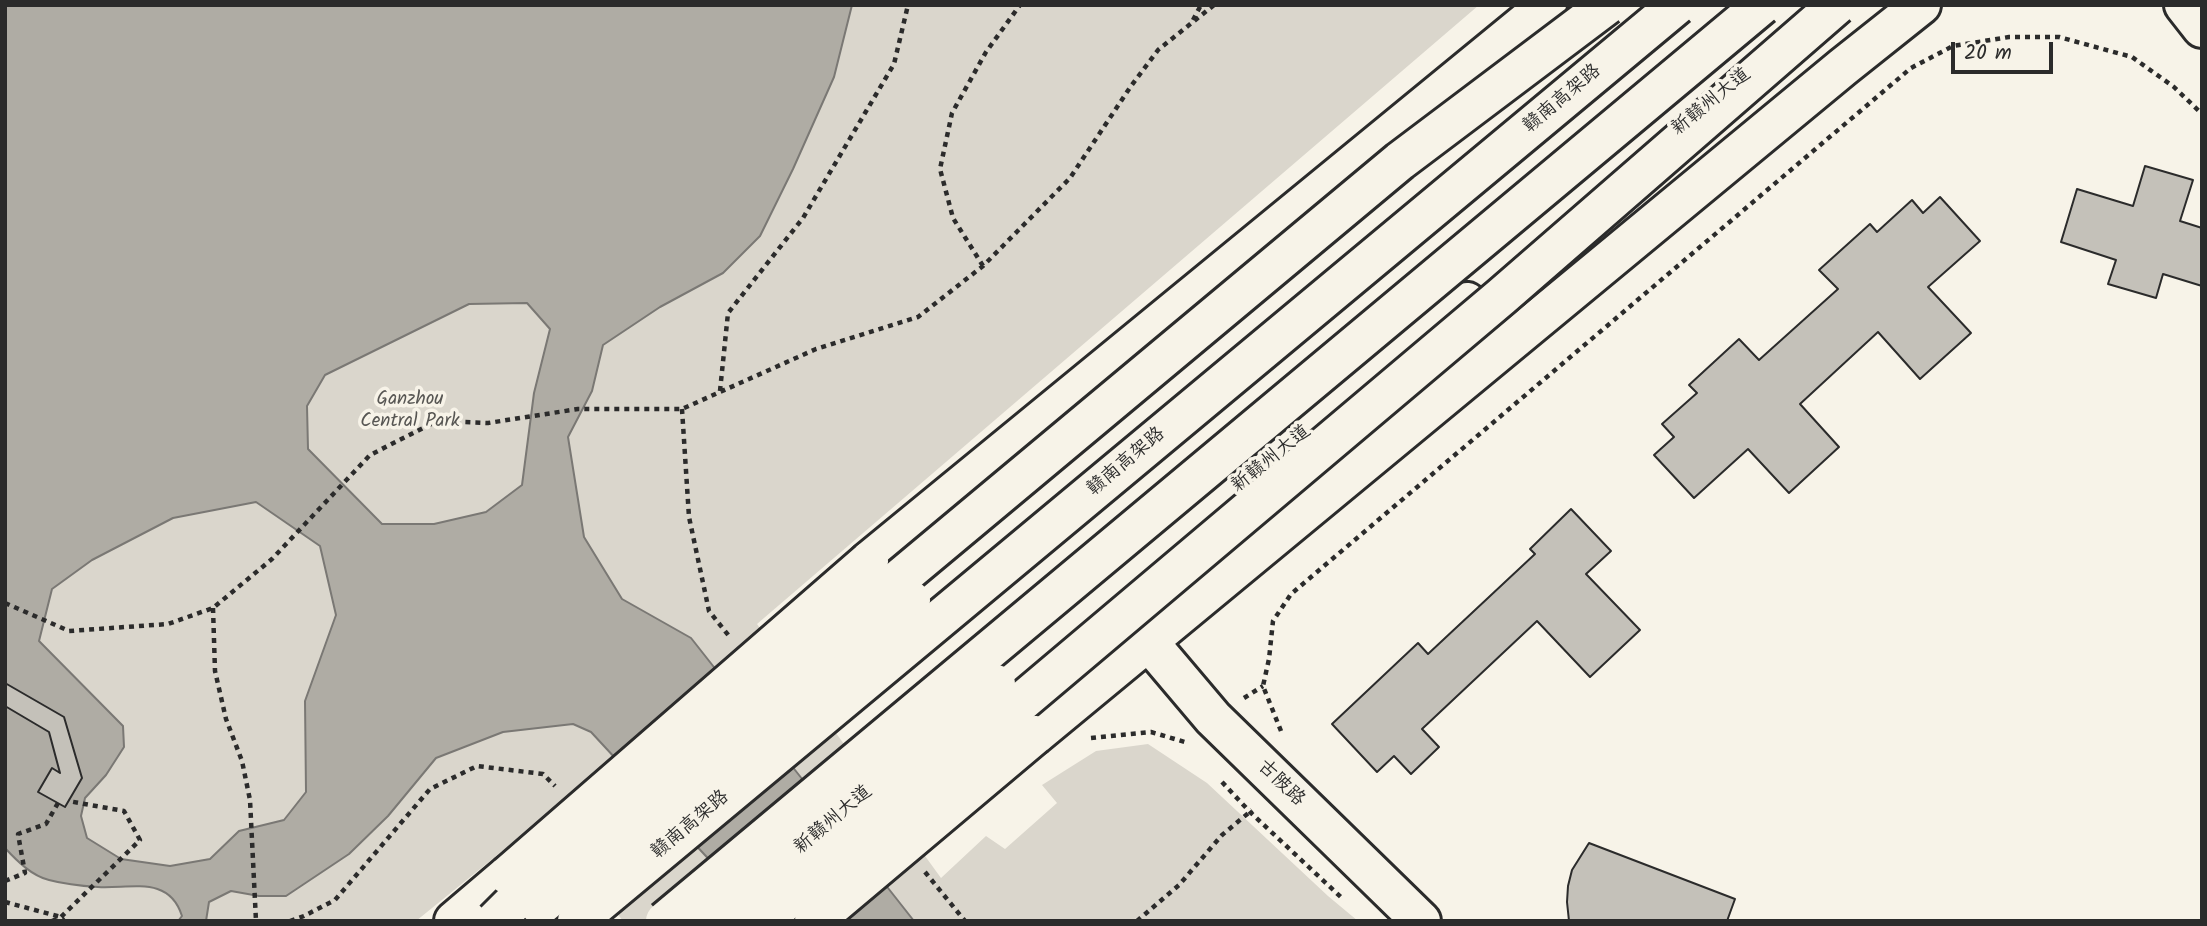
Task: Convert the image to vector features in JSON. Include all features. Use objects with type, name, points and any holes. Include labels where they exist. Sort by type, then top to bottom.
[{"type":"main road","points":[[454,921],[869,561],[1547,5]]},
{"type":"main road","points":[[495,921],[525,891],[1400,161],[1607,5]]},
{"type":"main road","points":[[531,913],[1626,5]]},
{"type":"main road","name":"赣南高架路","points":[[577,921],[1677,5]]},
{"type":"main road","points":[[665,921],[1762,5]]},
{"type":"main road","points":[[762,921],[1501,297],[1835,5]]},
{"type":"main road","name":"新赣州大道","points":[[715,921],[996,684],[1835,5]]},
{"type":"main road","points":[[814,921],[1147,640],[1921,5]]},
{"type":"main road","points":[[2184,5],[2202,27]]},
{"type":"main road","name":"古陂路","points":[[1147,640],[1213,718],[1421,921]]},
{"type":"path","points":[[720,392],[728,313],[803,218],[894,64],[908,5]]},
{"type":"path","points":[[983,266],[953,218],[940,169],[952,113],[986,52],[1020,5]]},
{"type":"path","points":[[1191,23],[1201,5]]},
{"type":"path","points":[[5,603],[69,631],[168,624],[213,608],[272,559],[370,454],[437,421],[488,423],[578,409],[681,409],[816,349],[918,317],[983,266],[1070,178],[1158,50],[1214,5]]},
{"type":"path","points":[[1283,736],[1264,686],[1273,621],[1291,594],[1911,68],[1953,46],[2008,37],[2059,37],[2132,57],[2174,87],[2202,114]]},
{"type":"path","points":[[213,608],[215,671],[226,719],[242,761],[250,800],[256,921]]},
{"type":"path","points":[[1091,738],[1151,732],[1185,742]]},
{"type":"path","points":[[289,921],[335,900],[430,789],[477,766],[543,774],[562,794]]},
{"type":"path","points":[[1213,772],[1250,812],[1351,906]]},
{"type":"path","points":[[1137,921],[1179,885],[1222,835],[1282,787]]},
{"type":"path","points":[[52,921],[62,919],[81,896],[140,840],[124,811],[68,801]]},
{"type":"path","points":[[6,880],[25,873],[18,834],[46,824],[58,803]]},
{"type":"path","points":[[5,902],[62,919]]},
{"type":"green space","name":"Ganzhou Central Park","points":[[5,5],[1479,5],[757,624],[941,878],[986,836],[1005,849],[1057,803],[1042,785],[1096,751],[1148,744],[1207,783],[1358,921],[623,921],[543,818],[416,921],[5,921]]},
{"type":"shaded area","points":[[5,5],[852,5],[834,77],[760,236],[723,273],[660,307],[603,345],[592,391],[568,437],[584,537],[622,599],[691,638],[914,921],[766,921],[591,732],[573,724],[503,732],[436,758],[388,816],[349,854],[286,896],[259,896],[231,891],[209,902],[206,921],[178,921],[182,916],[176,903],[168,894],[158,889],[86,886],[43,878],[25,867],[5,848]],"holes":[[[527,303],[550,329],[534,393],[522,485],[486,512],[434,524],[382,524],[308,449],[307,406],[325,375],[469,304]],[[256,502],[320,546],[336,615],[305,701],[306,792],[284,820],[239,831],[210,859],[170,866],[121,859],[87,838],[81,816],[85,798],[106,775],[124,747],[123,726],[39,641],[52,589],[92,560],[173,518]]]},
{"type":"building","points":[[2145,166],[2193,180],[2180,221],[2202,228],[2202,286],[2163,274],[2156,298],[2108,284],[2116,260],[2061,242],[2077,189],[2133,206]]},
{"type":"building","points":[[1940,197],[1980,241],[1928,287],[1971,333],[1920,379],[1878,332],[1800,404],[1839,447],[1789,493],[1748,449],[1694,498],[1654,455],[1674,437],[1662,424],[1697,393],[1689,385],[1739,339],[1759,360],[1838,289],[1819,270],[1870,224],[1877,232],[1912,200],[1923,213]]},
{"type":"building","points":[[1571,509],[1611,551],[1586,574],[1640,630],[1590,677],[1537,621],[1422,729],[1439,747],[1411,774],[1394,756],[1377,772],[1332,724],[1418,643],[1428,654],[1535,554],[1530,549]]},
{"type":"building","points":[[5,683],[64,717],[82,778],[65,807],[38,792],[52,768],[60,773],[49,732],[5,706]]},
{"type":"building","points":[[1589,843],[1735,899],[1727,921],[1569,921],[1567,902],[1572,870]]}]
